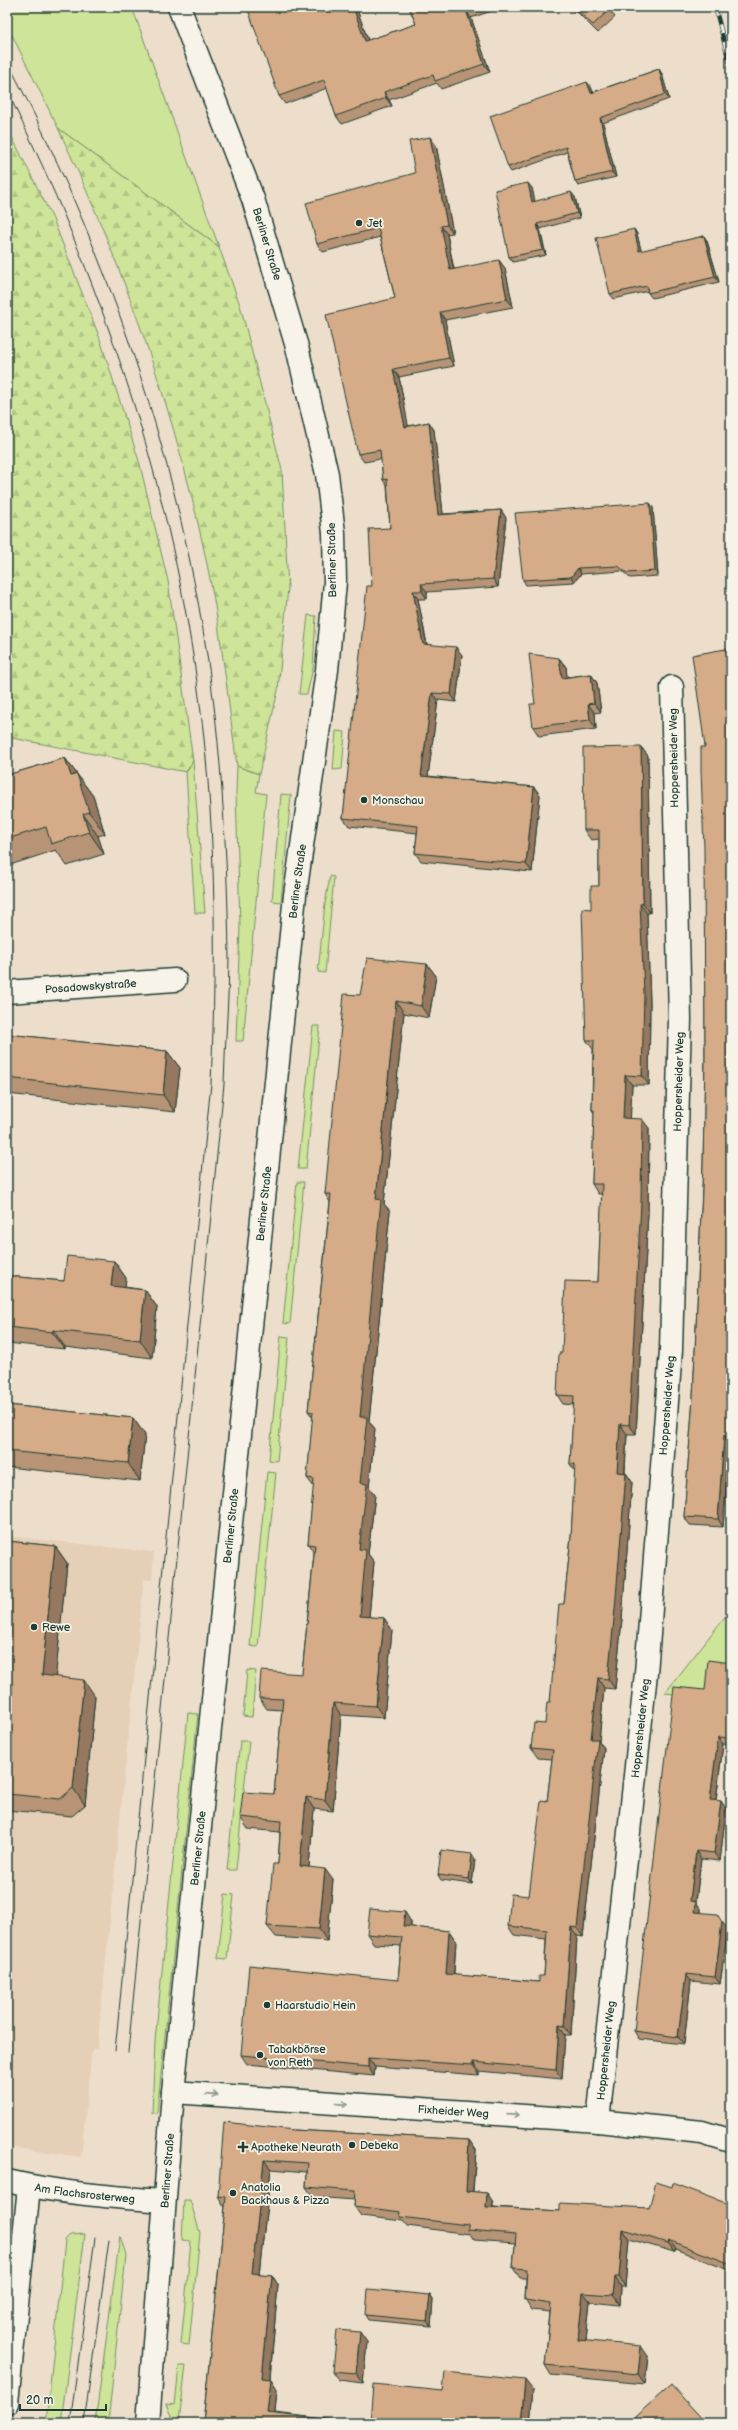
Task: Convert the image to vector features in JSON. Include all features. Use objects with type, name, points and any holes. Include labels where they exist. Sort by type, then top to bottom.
[{"type":"street","name":"Berliner Straße","points":[[148,2423],[163,2201],[173,2092],[295,895],[327,670],[335,582],[334,533],[327,474],[297,347],[252,199],[179,7]]},
{"type":"street","name":"Hoppersheider Weg","points":[[598,2121],[646,1673],[671,1350],[680,1019],[672,687]]},
{"type":"street","name":"Posadowskystraße","points":[[7,992],[175,980]]},
{"type":"street","name":"Fixheider Weg","points":[[173,2092],[598,2121],[702,2132],[731,2142]]},
{"type":"street","name":"Am Flachsrosterweg","points":[[7,2182],[29,2187],[163,2201]]},
{"type":"street","points":[[7,2403],[29,2187]]},
{"type":"shaded area","points":[[7,1536],[154,1552],[152,1580],[144,1579],[97,2049],[92,2049],[81,2157],[7,2147]]},
{"type":"green space","points":[[7,7],[132,7],[219,247],[58,128],[7,25]]},
{"type":"green space","points":[[7,127],[53,219],[99,336],[139,461],[168,581],[193,761],[186,772],[7,737]]},
{"type":"green space","points":[[58,128],[219,247],[240,305],[282,470],[288,588],[278,690],[259,774],[237,766],[214,598],[182,459],[165,402],[147,346],[106,236]]},
{"type":"green space","points":[[308,615],[316,616],[313,668],[307,694],[299,694]]},
{"type":"green space","points":[[336,731],[345,732],[342,769],[333,770]]},
{"type":"green space","points":[[193,761],[205,913],[195,913],[186,772]]},
{"type":"green space","points":[[237,766],[259,774],[256,792],[266,794],[243,1041],[236,1041],[240,925],[236,793]]},
{"type":"green space","points":[[281,794],[291,795],[281,902],[272,901]]},
{"type":"green space","points":[[330,876],[334,877],[325,973],[318,972],[325,904]]},
{"type":"green space","points":[[313,1026],[320,1026],[306,1169],[298,1169]]},
{"type":"green space","points":[[297,1182],[304,1182],[290,1324],[283,1323]]},
{"type":"green space","points":[[281,1336],[289,1337],[277,1461],[269,1460]]},
{"type":"green space","points":[[267,1472],[276,1473],[258,1647],[250,1646]]},
{"type":"green space","points":[[731,1609],[731,1700],[665,1693]]},
{"type":"green space","points":[[247,1670],[256,1671],[252,1717],[243,1716]]},
{"type":"green space","points":[[188,1713],[198,1714],[157,2113],[152,2113],[155,2041]]},
{"type":"green space","points":[[240,1741],[249,1741],[236,1870],[227,1870]]},
{"type":"green space","points":[[225,1894],[234,1895],[227,1959],[218,1958]]},
{"type":"green space","points":[[184,2200],[190,2200],[200,2233],[189,2345],[181,2344],[191,2241],[182,2240]]},
{"type":"green space","points":[[85,2234],[61,2423],[46,2423],[65,2240],[70,2235]]},
{"type":"green space","points":[[120,2236],[126,2255],[108,2423],[95,2423]]},
{"type":"green space","points":[[179,2366],[186,2366],[179,2422],[171,2416],[166,2404],[175,2405]]},
{"type":"building","points":[[247,7],[353,7],[365,41],[416,24],[409,7],[475,7],[466,10],[484,64],[435,81],[433,75],[384,92],[386,98],[336,116],[324,80],[279,96]]},
{"type":"building","points":[[574,7],[607,7],[610,9],[593,25]]},
{"type":"building","points":[[659,69],[665,94],[600,118],[612,172],[575,181],[566,147],[508,167],[490,116],[587,82],[591,93]]},
{"type":"building","points":[[430,137],[447,225],[441,226],[450,270],[499,260],[507,299],[440,312],[449,358],[393,369],[405,427],[429,422],[438,515],[501,510],[493,579],[421,584],[422,591],[413,591],[423,644],[456,647],[451,694],[432,693],[421,776],[534,787],[526,864],[415,853],[418,826],[343,818],[367,586],[372,586],[369,529],[390,528],[387,479],[383,480],[380,450],[358,454],[326,315],[395,298],[378,228],[317,244],[306,203],[415,173],[409,141]]},
{"type":"building","points":[[528,183],[532,202],[571,192],[577,213],[537,224],[543,250],[509,257],[495,190]]},
{"type":"building","points":[[634,229],[639,251],[704,236],[715,277],[648,293],[647,286],[610,294],[596,238]]},
{"type":"building","points":[[650,503],[655,571],[627,573],[618,566],[578,568],[571,577],[523,580],[515,513]]},
{"type":"building","points":[[731,648],[731,1436],[724,1435],[718,1519],[684,1517],[693,1398],[703,1166],[705,1058],[704,848],[701,747],[705,747],[692,655]]},
{"type":"building","points":[[529,654],[559,658],[562,678],[591,674],[594,703],[588,704],[590,720],[533,727],[530,704],[535,704]]},
{"type":"building","points":[[641,747],[643,903],[640,904],[644,993],[642,1076],[625,1075],[623,1118],[642,1119],[641,1203],[629,1425],[620,1424],[617,1472],[626,1473],[608,1679],[598,1678],[591,1739],[598,1739],[577,1928],[571,1927],[564,2026],[559,2025],[556,2070],[473,2062],[473,2065],[368,2058],[368,2067],[241,2055],[249,1965],[398,1980],[402,1937],[367,1934],[370,1909],[405,1912],[403,1926],[449,1931],[446,1974],[539,1982],[539,1976],[544,1976],[547,1930],[508,1926],[511,1894],[529,1896],[541,1801],[547,1802],[553,1750],[531,1748],[534,1723],[545,1724],[547,1702],[550,1702],[559,1604],[564,1604],[571,1537],[575,1464],[570,1464],[574,1396],[557,1395],[559,1353],[562,1353],[565,1281],[598,1282],[602,1184],[592,1184],[594,1040],[586,1040],[582,908],[591,909],[591,886],[599,886],[599,830],[584,830],[583,748]]},
{"type":"building","points":[[65,758],[71,776],[77,774],[89,812],[83,814],[89,832],[51,844],[46,827],[7,839],[7,775]]},
{"type":"building","points":[[367,958],[427,964],[421,1006],[396,1001],[376,1199],[381,1200],[360,1417],[367,1417],[360,1483],[367,1484],[359,1549],[366,1550],[360,1616],[384,1618],[376,1706],[333,1703],[325,1800],[306,1797],[300,1866],[325,1869],[319,1929],[267,1926],[273,1864],[278,1864],[281,1821],[240,1817],[243,1792],[274,1794],[283,1699],[259,1698],[261,1671],[302,1674],[315,1545],[308,1544],[314,1479],[307,1478],[313,1412],[308,1411],[331,1194],[325,1194],[344,994],[360,995]]},
{"type":"building","points":[[7,1034],[167,1051],[163,1095],[7,1078]]},
{"type":"building","points":[[67,1256],[114,1261],[111,1286],[145,1290],[140,1340],[53,1330],[52,1332],[7,1327],[7,1276],[64,1281]]},
{"type":"building","points":[[7,1405],[133,1418],[128,1463],[7,1451]]},
{"type":"building","name":"Rewe","points":[[7,1541],[55,1546],[42,1675],[84,1680],[73,1788],[60,1799],[7,1794]]},
{"type":"building","points":[[708,1660],[731,1663],[731,1738],[718,1737],[710,1800],[721,1801],[714,1853],[696,1851],[690,1901],[696,1902],[695,1912],[717,1914],[722,1922],[715,1977],[686,1974],[678,2037],[634,2031],[674,1687],[705,1690]]},
{"type":"building","points":[[441,1850],[472,1854],[469,1879],[438,1875]]},
{"type":"building","points":[[224,2122],[294,2130],[469,2140],[466,2191],[487,2193],[486,2207],[560,2211],[560,2203],[649,2208],[656,2182],[672,2187],[673,2183],[731,2205],[731,2264],[668,2240],[667,2243],[623,2229],[619,2277],[615,2277],[613,2295],[583,2293],[578,2340],[641,2346],[638,2374],[545,2365],[551,2304],[525,2300],[527,2269],[513,2268],[516,2234],[468,2230],[468,2225],[400,2217],[401,2212],[354,2206],[355,2191],[306,2187],[308,2163],[264,2160],[252,2273],[272,2275],[262,2378],[271,2379],[267,2413],[351,2423],[203,2423],[226,2197],[218,2196]]},
{"type":"building","points":[[368,2289],[430,2295],[427,2321],[366,2315]]},
{"type":"building","points":[[337,2330],[360,2332],[356,2373],[333,2371]]},
{"type":"building","points":[[445,2372],[525,2380],[521,2423],[454,2423],[440,2421],[439,2423],[370,2423],[373,2384],[443,2391]]},
{"type":"building","points":[[671,2385],[706,2423],[628,2423]]},
{"type":"tram line","points":[[7,61],[48,143],[86,228],[119,314],[149,402],[174,492],[194,583],[210,674],[220,765],[223,812],[229,956],[224,1084],[128,2052]]},
{"type":"tram line","points":[[7,91],[40,161],[100,305],[126,379],[148,453],[168,528],[184,605],[197,682],[208,782],[211,832],[214,932],[211,1083],[115,2051]]},
{"type":"tram line","points":[[70,2423],[95,2238]]},
{"type":"tram line","points":[[84,2423],[109,2240]]},
{"type":"railway","points":[[715,7],[731,68]]},
{"type":"place","name":"Jet","points":[[359,223]]},
{"type":"place","name":"Monschau","points":[[364,800]]},
{"type":"place","name":"Rewe","points":[[34,1627]]},
{"type":"place","name":"Haarstudio Hein","points":[[267,2005]]},
{"type":"place","name":"Tabakbörse von Reth","points":[[260,2055]]},
{"type":"place","name":"Debeka","points":[[352,2145]]},
{"type":"place","name":"Apotheke Neurath","points":[[243,2147]]},
{"type":"place","name":"Anatolia Backhaus & Pizza","points":[[233,2193]]}]
